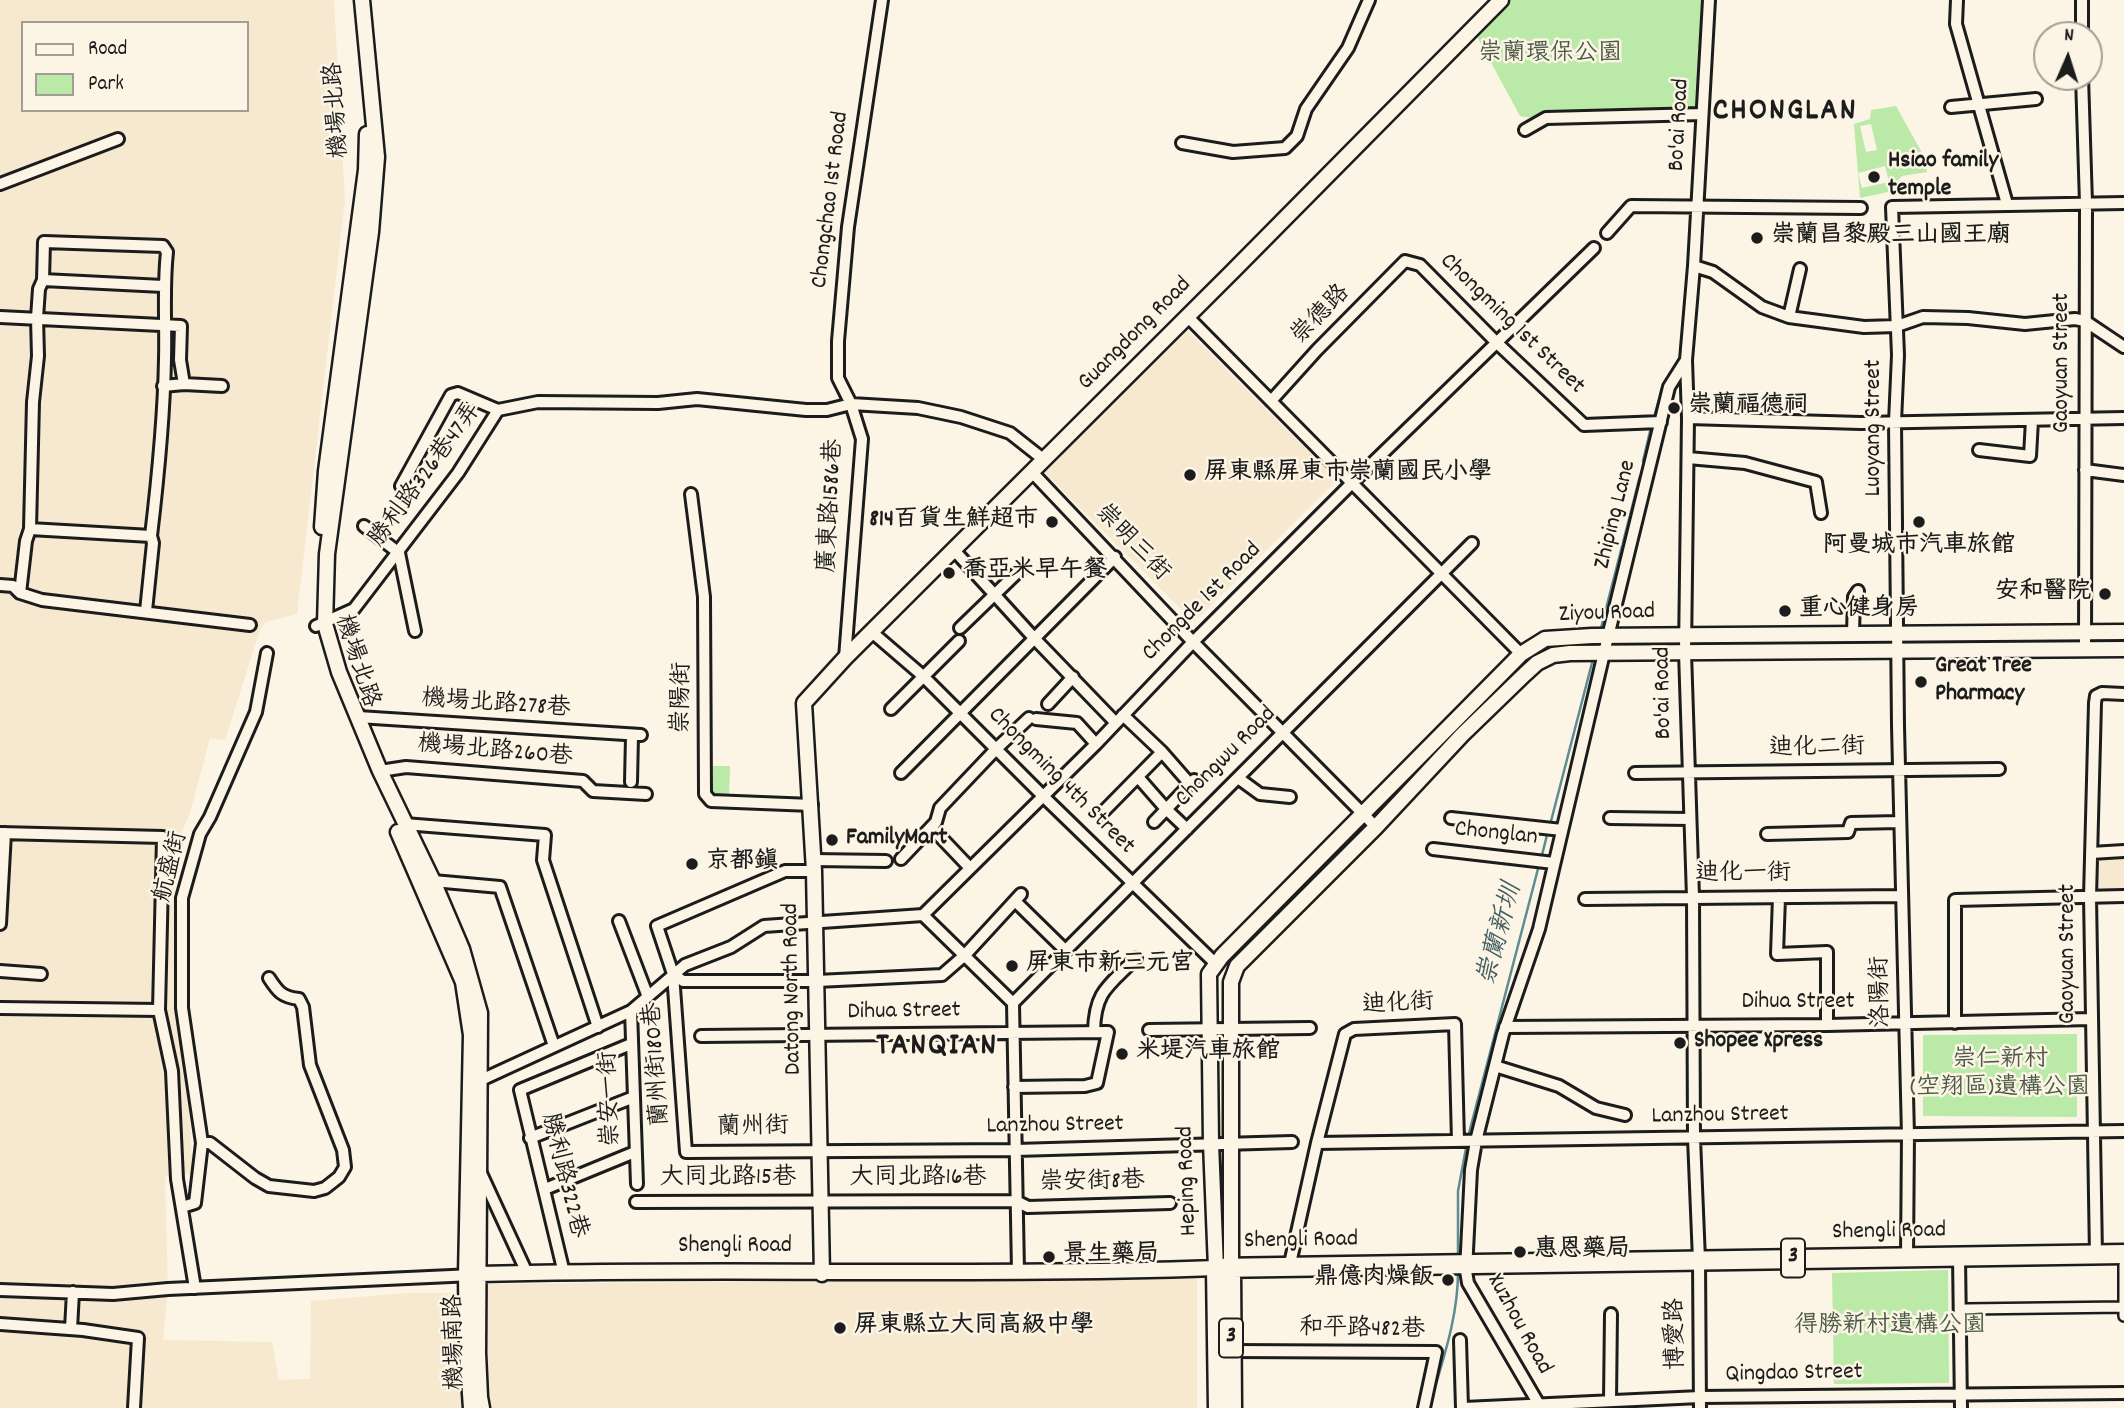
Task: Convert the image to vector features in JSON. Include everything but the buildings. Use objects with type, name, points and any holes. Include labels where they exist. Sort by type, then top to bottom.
[{"type":"main road","name":"Shengli Road","points":[[1223,1268],[2124,1254]]},
{"type":"main road","name":"Heping Road","points":[[1223,1268],[1231,1351],[1232,1408]]},
{"type":"main road","name":"Heping Road","points":[[1218,1408],[1223,1268]]},
{"type":"street","name":"機場北路","points":[[353,0],[367,135],[366,170],[326,471],[315,611],[380,771],[433,881],[462,949],[480,1013],[481,1080],[474,1169]]},
{"type":"street","name":"機場北路","points":[[362,0],[377,157],[371,232],[327,554],[320,625],[330,675],[463,982],[471,1035],[473,1275]]},
{"type":"street","name":"Chongchao 1st Road","points":[[851,404],[838,378],[838,341],[848,228],[882,0]]},
{"type":"street","points":[[1182,143],[1233,152],[1285,148],[1297,136],[1306,109],[1348,48],[1368,0]]},
{"type":"street","name":"Guangdong Road","points":[[804,702],[1501,0]]},
{"type":"street","name":"Bo'ai Road","points":[[1699,1260],[1694,1138],[1693,897],[1685,652],[1688,458],[1686,360],[1709,0]]},
{"type":"street","points":[[1957,0],[1956,24],[2007,204],[2124,204]]},
{"type":"street","points":[[2082,0],[2082,21]]},
{"type":"street","name":"Gaoyuan Street","points":[[2082,91],[2086,203],[2085,649]]},
{"type":"street","points":[[1951,107],[2036,99]]},
{"type":"street","points":[[1525,130],[1546,118],[1702,114]]},
{"type":"street","points":[[0,184],[118,139]]},
{"type":"street","name":"Luoyang Street","points":[[1898,726],[1895,422],[1897,326],[1892,207],[2007,204]]},
{"type":"street","points":[[1607,233],[1631,206],[1861,208]]},
{"type":"street","points":[[20,593],[30,529],[33,402],[38,356],[38,289],[43,280],[44,242],[114,242],[163,246],[167,252],[163,286],[165,359],[158,481],[146,611]]},
{"type":"street","name":"Chongde 1st Road","points":[[923,915],[1096,744],[1193,642],[1352,483],[1594,248]]},
{"type":"street","name":"Chongming 1st Street","points":[[1405,261],[1420,265],[1584,425],[1655,423]]},
{"type":"street","name":"崇德路","points":[[1271,401],[1405,261]]},
{"type":"street","points":[[1694,266],[1713,272],[1762,307],[1789,317],[1864,327],[1897,326],[1923,317],[1968,318],[2016,324],[2066,319],[2085,321],[2124,347]]},
{"type":"street","points":[[1789,317],[1800,269]]},
{"type":"street","points":[[43,280],[163,286]]},
{"type":"street","points":[[1187,316],[1521,654]]},
{"type":"street","points":[[0,317],[181,326],[180,359],[184,384]]},
{"type":"street","points":[[165,359],[180,359]]},
{"type":"street","name":"Zhiping Lane","points":[[1467,1141],[1495,1066],[1505,1027],[1539,929],[1544,907],[1545,862],[1553,829],[1577,766],[1597,653],[1655,423],[1670,387],[1686,360]]},
{"type":"street","points":[[163,386],[222,386]]},
{"type":"street","points":[[401,486],[451,395],[458,393],[498,410]]},
{"type":"street","name":"廣東路1586巷","points":[[596,403],[657,403],[696,399],[827,410],[851,404],[862,439],[845,658]]},
{"type":"street","name":"勝利路326巷47弄","points":[[320,625],[354,610],[458,473],[498,410],[538,402],[596,403]]},
{"type":"street","points":[[851,404],[918,408],[961,417],[1010,433],[1043,459]]},
{"type":"street","points":[[1688,418],[1895,422],[2124,418]]},
{"type":"street","points":[[1979,450],[2030,456],[2032,420]]},
{"type":"street","points":[[1688,458],[1745,463],[1816,482],[1821,513]]},
{"type":"street","points":[[2085,470],[2124,475]]},
{"type":"street","name":"崇明三街","points":[[1031,471],[1193,642],[1284,731],[1376,827]]},
{"type":"street","name":"崇陽街","points":[[691,494],[704,597],[705,794],[711,802],[811,805]]},
{"type":"street","points":[[364,526],[399,553],[415,631]]},
{"type":"street","points":[[30,529],[151,536]]},
{"type":"street","name":"Chongwu Road","points":[[1013,1003],[1472,543]]},
{"type":"street","points":[[954,550],[1073,677],[1192,782],[1154,822]]},
{"type":"street","points":[[901,773],[1115,557]]},
{"type":"street","points":[[961,628],[1021,569]]},
{"type":"street","points":[[0,585],[13,586],[20,593],[43,600],[250,625]]},
{"type":"street","points":[[1853,634],[1854,597],[1858,591]]},
{"type":"street","name":"Ziyou Road","points":[[1219,960],[1521,654],[1545,639],[1601,636],[2124,632]]},
{"type":"street","name":"Chongming 4th Street","points":[[873,633],[923,676],[1133,884],[1219,960]]},
{"type":"street","points":[[891,709],[959,641]]},
{"type":"street","name":"Ziyou Road","points":[[1237,966],[1376,827],[1462,735],[1537,663],[1553,655],[2124,649]]},
{"type":"street","name":"航盛街","points":[[182,1207],[195,1203],[202,1143],[182,1008],[182,898],[200,834],[211,817],[257,712],[267,653]]},
{"type":"street","points":[[1048,704],[1073,677]]},
{"type":"street","name":"Gaoyuan Street","points":[[2096,1255],[2090,897],[2096,696],[2102,693],[2124,694]]},
{"type":"street","name":"Datong North Road","points":[[804,702],[811,805],[817,981],[822,1274]]},
{"type":"street","name":"機場北路278巷","points":[[358,717],[636,735],[631,782]]},
{"type":"street","points":[[901,859],[936,822],[940,808],[997,748],[1032,719],[1077,723],[1096,744]]},
{"type":"street","name":"洛陽街","points":[[1898,726],[1908,1135],[1908,1257]]},
{"type":"street","points":[[1101,814],[1161,752]]},
{"type":"street","name":"機場北路260巷","points":[[380,771],[406,767],[583,781],[593,791],[646,794]]},
{"type":"street","name":"迪化二街","points":[[1635,773],[1999,769]]},
{"type":"street","points":[[1138,777],[1187,829]]},
{"type":"street","points":[[1238,778],[1260,794],[1290,797]]},
{"type":"street","name":"Chonglan","points":[[1451,818],[1553,829]]},
{"type":"street","points":[[1609,818],[1690,819]]},
{"type":"street","points":[[1767,834],[1849,832],[1851,823],[1900,822]]},
{"type":"street","points":[[404,824],[545,835],[543,860],[598,1027]]},
{"type":"street","points":[[931,827],[970,868]]},
{"type":"street","points":[[0,924],[3,833],[163,837],[159,1010],[172,1071],[177,1179],[195,1288]]},
{"type":"street","name":"Chonglan","points":[[1433,849],[1545,862]]},
{"type":"street","points":[[2091,853],[2124,851]]},
{"type":"street","points":[[813,866],[886,861]]},
{"type":"street","name":"蘭州街180巷","points":[[686,1152],[673,974],[657,926],[785,871],[813,866]]},
{"type":"street","points":[[433,881],[500,887],[554,1046]]},
{"type":"street","name":"迪化一街","points":[[1585,899],[1902,896]]},
{"type":"street","points":[[673,974],[683,981],[817,981],[942,975],[965,955],[1018,897],[1066,951]]},
{"type":"street","points":[[1779,897],[1777,954],[1827,952],[1827,1025]]},
{"type":"street","points":[[1955,1023],[1955,900],[2124,897]]},
{"type":"street","points":[[481,1080],[631,1011],[685,965],[731,947],[764,926],[923,915],[1013,1003],[1018,1271]]},
{"type":"street","points":[[619,921],[648,997]]},
{"type":"street","points":[[1094,1031],[1094,1010],[1102,993],[1136,958]]},
{"type":"street","name":"Heping Road","points":[[1219,960],[1209,974],[1209,1030],[1211,1143],[1223,1268]]},
{"type":"street","name":"Heping Road","points":[[1223,1268],[1231,1143],[1231,982],[1237,966]]},
{"type":"street","points":[[0,971],[41,974]]},
{"type":"street","points":[[202,1143],[210,1143],[269,1186],[314,1191],[325,1188],[344,1170],[343,1150],[310,1065],[303,1007],[299,999],[284,997],[278,993],[269,978]]},
{"type":"street","points":[[0,1008],[159,1010]]},
{"type":"street","name":"崇安一街","points":[[631,1011],[637,1184]]},
{"type":"street","name":"Dihua Street","points":[[1505,1027],[1827,1025],[2091,1019]]},
{"type":"street","name":"迪化街","points":[[1317,1143],[1345,1034],[1354,1029],[1455,1024]]},
{"type":"street","name":"Xuzhou Road","points":[[1455,1024],[1471,1170],[1461,1263],[1468,1283],[1539,1406]]},
{"type":"street","points":[[1149,1030],[1310,1028]]},
{"type":"street","name":"Dihua Street","points":[[701,1037],[1013,1031],[1108,1032],[1097,1083],[1085,1086],[1014,1087]]},
{"type":"street","name":"勝利路322巷","points":[[564,1273],[520,1090],[631,1044]]},
{"type":"street","points":[[1495,1066],[1559,1086],[1596,1108],[1625,1115]]},
{"type":"street","points":[[530,1138],[634,1097]]},
{"type":"street","name":"Lanzhou Street","points":[[1317,1143],[2124,1131]]},
{"type":"street","name":"Lanzhou Street","points":[[820,1150],[1016,1150],[1292,1142]]},
{"type":"street","points":[[1289,1268],[1317,1143]]},
{"type":"street","name":"蘭州街","points":[[686,1152],[820,1150]]},
{"type":"street","points":[[545,1189],[635,1152]]},
{"type":"street","points":[[474,1169],[527,1273]]},
{"type":"street","name":"大同北路16巷","points":[[820,1201],[1016,1201]]},
{"type":"street","name":"大同北路15巷","points":[[636,1202],[820,1201]]},
{"type":"street","name":"崇安街8巷","points":[[1016,1201],[1028,1207],[1170,1203]]},
{"type":"street","points":[[1959,1256],[1961,1408]]},
{"type":"street","name":"博愛路","points":[[1699,1260],[1700,1403]]},
{"type":"street","points":[[2124,1265],[2124,1316]]},
{"type":"street","name":"Shengli Road","points":[[473,1275],[822,1274],[1223,1268]]},
{"type":"street","points":[[0,1290],[113,1294],[473,1275]]},
{"type":"street","name":"機場南路","points":[[471,1408],[467,1351],[473,1275]]},
{"type":"street","name":"機場南路","points":[[473,1275],[482,1408]]},
{"type":"street","points":[[71,1329],[73,1292]]},
{"type":"street","points":[[1966,1309],[2124,1307]]},
{"type":"street","points":[[1610,1400],[1611,1314]]},
{"type":"street","points":[[0,1324],[71,1329],[138,1338],[134,1408]]},
{"type":"street","points":[[1460,1340],[1463,1408]]},
{"type":"street","name":"和平路482巷","points":[[1231,1351],[1436,1352],[1424,1408]]},
{"type":"street","name":"Qingdao Street","points":[[1463,1408],[1539,1406],[1610,1400],[1700,1403],[2124,1393]]},
{"type":"shaded area","points":[[0,0],[334,0],[345,200],[297,614],[265,622],[259,633],[225,740],[210,738],[190,813],[172,856],[193,1173],[165,1177],[168,1289],[163,1340],[272,1342],[279,1380],[310,1379],[311,1301],[407,1293],[459,1293],[464,1408],[0,1408]]},
{"type":"shaded area","name":"屏東縣屏東市崇蘭國民小學","points":[[1185,328],[1337,480],[1194,622],[1042,470]]},
{"type":"shaded area","points":[[2124,858],[2124,891],[2097,892],[2096,860]]},
{"type":"shaded area","name":"屏東縣立大同高級中學","points":[[1197,1278],[1197,1408],[492,1408],[487,1386],[483,1284]]},
{"type":"green space","name":"崇蘭環保公園","points":[[1508,0],[1702,0],[1701,111],[1562,110],[1532,118],[1520,116],[1476,35]]},
{"type":"green space","points":[[1896,106],[1926,160],[1927,172],[1902,176],[1888,192],[1860,198],[1854,124],[1870,119],[1871,110]],"holes":[[[1871,124],[1877,150],[1866,152],[1860,126]],[[1885,166],[1889,182],[1862,188],[1858,173]]]},
{"type":"green space","points":[[713,766],[730,766],[729,798],[713,798]]},
{"type":"green space","name":"崇仁新村 (空翔區)遺構公園","points":[[2077,1034],[2077,1117],[1923,1116],[1923,1035]]},
{"type":"green space","name":"得勝新村遺構公園","points":[[1948,1270],[1949,1383],[1834,1384],[1832,1273]]},
{"type":"waterway","name":"崇蘭新圳","points":[[1653,421],[1662,388]]},
{"type":"waterway","name":"崇蘭新圳","points":[[1643,461],[1651,427]]},
{"type":"waterway","name":"崇蘭新圳","points":[[1600,632],[1640,476]]},
{"type":"waterway","name":"崇蘭新圳","points":[[1550,825],[1593,659]]},
{"type":"waterway","name":"崇蘭新圳","points":[[1541,859],[1548,831]]},
{"type":"waterway","name":"崇蘭新圳","points":[[1468,1137],[1539,865]]},
{"type":"waterway","name":"崇蘭新圳","points":[[1458,1258],[1458,1191],[1467,1143]]},
{"type":"waterway","name":"崇蘭新圳","points":[[1431,1401],[1453,1322],[1458,1272]]},
{"type":"place","name":"Hsiao family temple","points":[[1874,177]]},
{"type":"place","name":"崇蘭昌黎殿三山國王廟","points":[[1757,238]]},
{"type":"place","name":"崇蘭福德祠","points":[[1674,408]]},
{"type":"place","name":"屏東縣屏東市崇蘭國民小學","points":[[1190,475]]},
{"type":"place","name":"814百貨生鮮超市","points":[[1052,522]]},
{"type":"place","name":"阿曼城市汽車旅館","points":[[1919,522]]},
{"type":"place","name":"喬亞米早午餐","points":[[949,573]]},
{"type":"place","name":"安和醫院","points":[[2105,594]]},
{"type":"place","name":"重心健身房","points":[[1785,611]]},
{"type":"place","name":"Great Tree Pharmacy","points":[[1921,682]]},
{"type":"place","name":"FamilyMart","points":[[832,840]]},
{"type":"place","name":"京都鎮","points":[[692,864]]},
{"type":"place","name":"屏東市新三元宮","points":[[1012,966]]},
{"type":"place","name":"Shopee Xpress","points":[[1680,1043]]},
{"type":"place","name":"米堤汽車旅館","points":[[1122,1054]]},
{"type":"place","name":"惠恩藥局","points":[[1520,1252]]},
{"type":"place","name":"景生藥局","points":[[1049,1257]]},
{"type":"place","name":"鼎億肉燥飯","points":[[1448,1280]]},
{"type":"place","name":"屏東縣立大同高級中學","points":[[840,1328]]},
{"type":"district","name":"CHONGLAN","points":[[1785,114]]},
{"type":"district","name":"TANQIAN","points":[[937,1049]]}]
